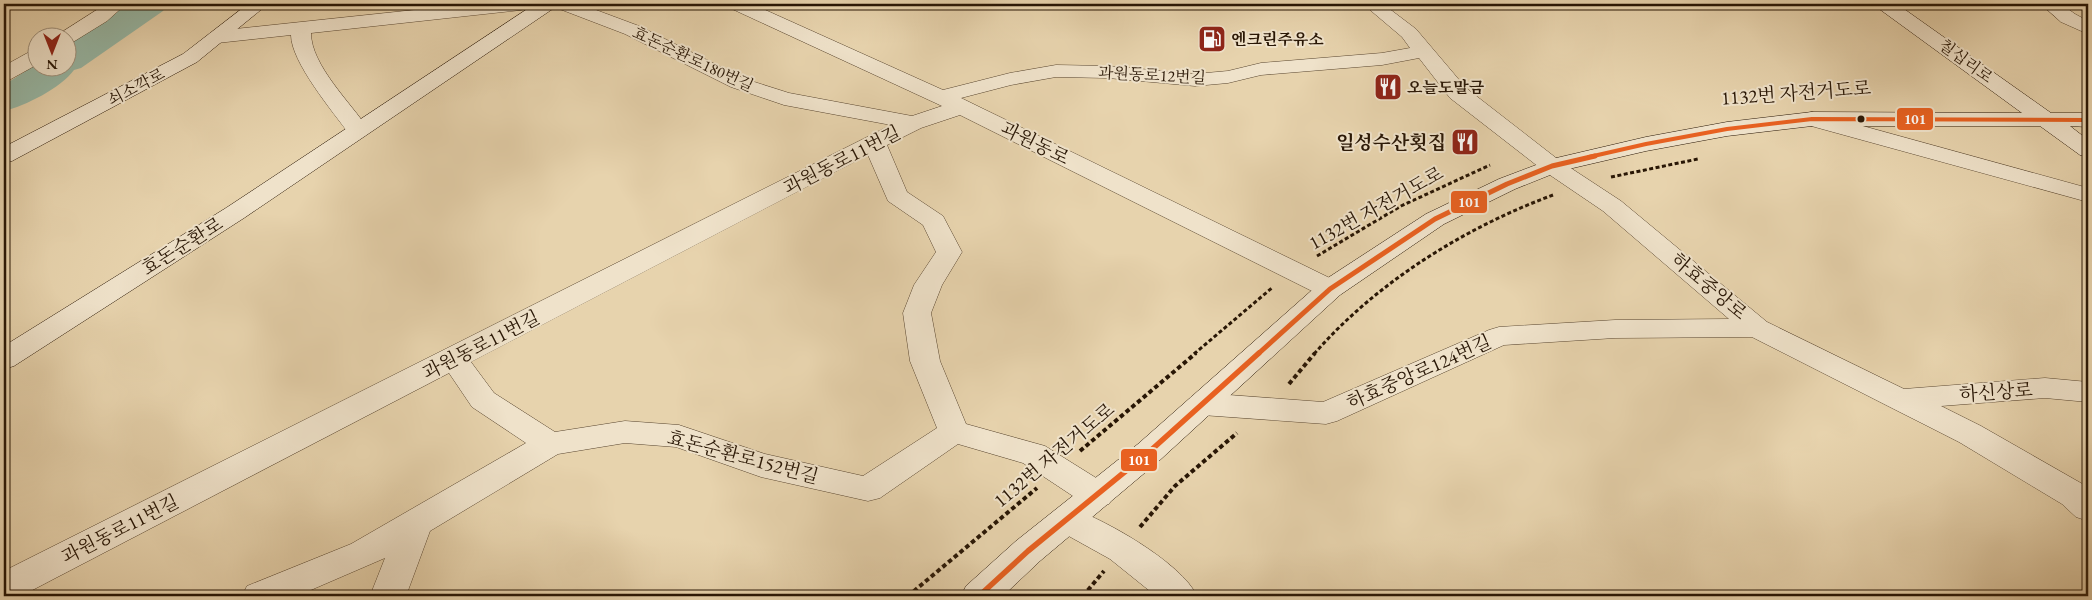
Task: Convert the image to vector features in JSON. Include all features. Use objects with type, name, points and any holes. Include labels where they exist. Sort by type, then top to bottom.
[{"type":"street","points":[[78,31],[117,4]]},
{"type":"street","name":"쇠소깍로","points":[[4,156],[190,58],[259,4]]},
{"type":"street","points":[[217,37],[521,4]]},
{"type":"street","name":"효돈순환로","points":[[4,358],[235,213],[546,4]]},
{"type":"street","name":"효돈순환로180번길","points":[[564,4],[632,30],[738,83],[775,96],[913,123]]},
{"type":"street","name":"과원동로","points":[[737,4],[951,102],[1330,289]]},
{"type":"street","name":"하효중앙로","points":[[1372,4],[1409,33],[1458,93],[1546,169],[1612,206],[1757,328],[1970,434],[2066,490],[2088,508]]},
{"type":"street","name":"칠십리로","points":[[1885,4],[2046,119]]},
{"type":"street","points":[[2050,4],[2068,18],[2088,28]]},
{"type":"street","points":[[301,28],[301,44],[318,76],[358,130]]},
{"type":"street","name":"과원동로12번길","points":[[951,102],[1010,78],[1056,71],[1108,72],[1195,80],[1228,77],[1262,69],[1382,59],[1424,51]]},
{"type":"street","points":[[4,75],[28,61]]},
{"type":"street","name":"과원동로11번길","points":[[4,588],[875,144],[951,102]]},
{"type":"street","points":[[1812,119],[2088,195]]},
{"type":"street","points":[[979,596],[1028,552],[1149,452],[1330,289],[1435,219],[1470,200],[1546,169],[1684,136],[1727,129],[1812,119],[2088,120]]},
{"type":"street","points":[[2046,119],[2088,150]]},
{"type":"street","points":[[875,144],[897,196],[934,221],[949,252],[928,285],[917,313],[925,361],[954,432],[1034,454],[1097,495]]},
{"type":"street","name":"하효중앙로124번길","points":[[1202,404],[1326,413],[1499,336],[1615,329],[1757,328]]},
{"type":"street","points":[[454,359],[483,400],[550,444]]},
{"type":"street","name":"하신상로","points":[[1903,399],[2045,388],[2088,392]]},
{"type":"street","name":"효돈순환로152번길","points":[[260,596],[363,554],[550,444],[625,432],[679,436],[761,465],[868,489],[954,432]]},
{"type":"street","points":[[1068,520],[1122,549],[1158,576],[1179,596]]},
{"type":"street","points":[[388,596],[416,523]]},
{"type":"path","points":[[1609,178],[1701,158]]},
{"type":"path","name":"1132번 자전거도로","points":[[908,596],[1293,270],[1370,222],[1465,175],[1546,169]]},
{"type":"path","points":[[1083,596],[1174,486],[1268,408],[1339,328],[1386,287],[1425,261],[1523,204],[1546,169]]},
{"type":"waterway","points":[[78,53],[151,4]]},
{"type":"waterway","points":[[4,99],[18,93],[41,78]]},
{"type":"transit line","name":"101","points":[[979,596],[1028,551],[1149,452],[1330,289],[1435,219],[1507,184],[1552,166],[1646,144],[1727,129],[1812,119],[2088,120]]},
{"type":"place","name":"엔크린주유소","points":[[1212,39]]},
{"type":"place","name":"오늘도말금","points":[[1388,87]]},
{"type":"place","name":"일성수산횟집","points":[[1465,142]]}]
